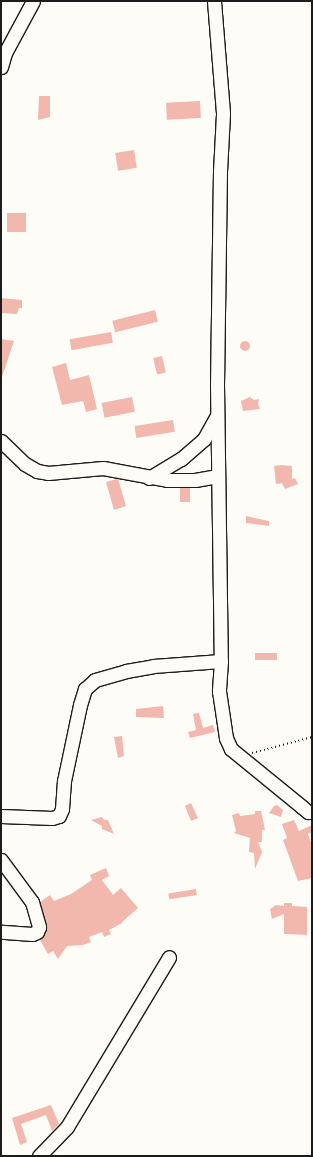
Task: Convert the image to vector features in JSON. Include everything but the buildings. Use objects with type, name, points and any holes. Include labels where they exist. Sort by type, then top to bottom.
[{"type":"street","points":[[1,67],[5,53],[33,1]]},
{"type":"street","points":[[214,1],[223,114],[220,170],[218,414],[221,661],[219,691],[226,738],[231,749],[308,812],[312,812]]},
{"type":"street","points":[[149,478],[180,459],[204,439],[218,414]]},
{"type":"street","points":[[1,441],[25,464],[37,471],[48,473],[103,468],[149,478],[167,480],[195,480],[218,476]]},
{"type":"street","points":[[1,816],[52,818],[59,816],[62,809],[64,781],[80,705],[85,689],[95,680],[126,671],[153,666],[221,661]]},
{"type":"street","points":[[1,860],[32,902],[39,927],[36,932],[32,934],[1,932]]},
{"type":"street","points":[[39,1156],[67,1127],[169,957]]},
{"type":"path","points":[[240,756],[312,736]]}]
